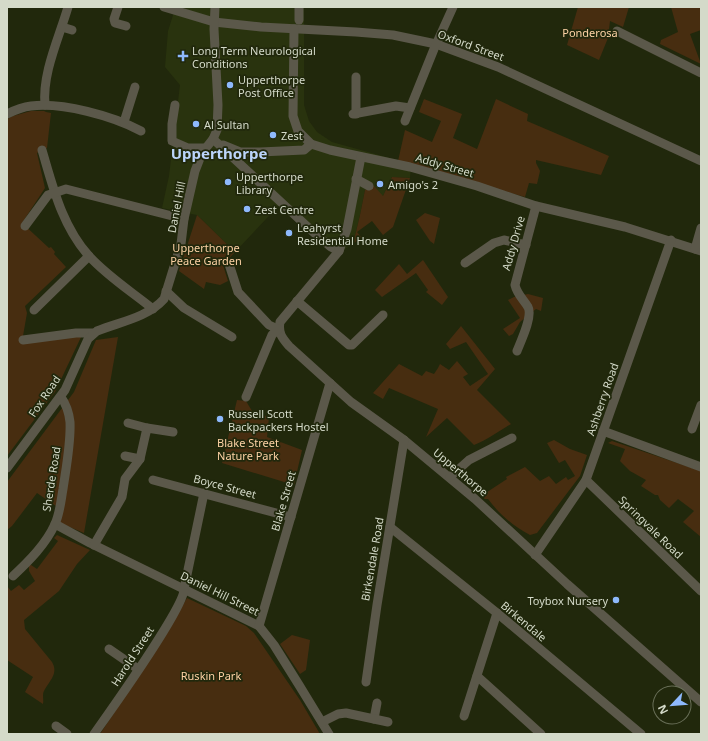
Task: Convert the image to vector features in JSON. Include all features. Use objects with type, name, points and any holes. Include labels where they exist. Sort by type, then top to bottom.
[{"type":"street","points":[[45,106],[44,90],[46,76],[68,7]]},
{"type":"street","points":[[118,7],[114,19],[115,22],[126,26]]},
{"type":"street","name":"Oxford Street","points":[[164,7],[214,22],[294,29],[356,32],[393,36],[436,44],[498,67],[701,161]]},
{"type":"street","points":[[213,139],[217,130],[218,105],[214,22],[215,7]]},
{"type":"street","points":[[299,7],[299,20]]},
{"type":"street","points":[[405,121],[436,44],[453,7]]},
{"type":"street","points":[[62,27],[72,30]]},
{"type":"street","points":[[213,139],[240,152],[290,152],[304,150],[312,144],[298,131],[293,116],[294,29]]},
{"type":"street","points":[[617,31],[701,73]]},
{"type":"street","points":[[356,77],[355,114],[396,106],[410,108]]},
{"type":"street","points":[[124,122],[135,87]]},
{"type":"street","points":[[176,105],[172,124],[172,141],[188,148],[206,148]]},
{"type":"street","points":[[7,114],[29,106],[53,106],[124,122],[141,131]]},
{"type":"street","points":[[213,139],[311,230],[331,247],[339,251]]},
{"type":"street","name":"Daniel Hill","points":[[23,340],[76,333],[93,333],[143,314],[153,309],[164,299],[181,244],[184,219],[198,161],[213,139]]},
{"type":"street","name":"Addy Street","points":[[312,144],[330,150],[410,167],[477,186],[536,206],[625,227],[671,240],[698,250]]},
{"type":"street","points":[[42,150],[62,212],[78,243],[89,256],[108,273],[153,309]]},
{"type":"street","points":[[246,397],[272,335],[278,329],[280,322],[339,251],[347,229],[361,157]]},
{"type":"street","points":[[356,179],[369,186]]},
{"type":"street","points":[[25,226],[48,195],[66,189],[184,219]]},
{"type":"street","name":"Addy Drive","points":[[517,351],[530,314],[528,307],[518,293],[515,285],[536,206]]},
{"type":"street","points":[[698,250],[701,228]]},
{"type":"street","points":[[465,263],[494,243],[504,240],[526,245]]},
{"type":"street","name":"Ashberry Road","points":[[535,555],[586,480],[671,240]]},
{"type":"street","points":[[34,310],[89,256]]},
{"type":"street","points":[[229,264],[238,292],[269,325],[278,329]]},
{"type":"street","points":[[166,291],[184,308],[232,338]]},
{"type":"street","points":[[297,301],[350,345],[352,345],[382,315]]},
{"type":"street","name":"Upperthorpe","points":[[278,329],[281,336],[289,346],[351,402],[404,440],[450,477],[535,555],[701,702]]},
{"type":"street","name":"Fox Road","points":[[7,468],[61,397],[88,339],[93,333]]},
{"type":"street","name":"Blake Street","points":[[259,626],[330,383]]},
{"type":"street","name":"Sherde Road","points":[[13,576],[38,551],[55,524],[60,505],[67,460],[70,423],[68,411],[61,397]]},
{"type":"street","points":[[692,430],[701,405]]},
{"type":"street","points":[[128,423],[173,432]]},
{"type":"street","points":[[94,545],[122,496],[125,479],[140,459],[147,428]]},
{"type":"street","points":[[603,431],[701,467]]},
{"type":"street","points":[[450,477],[469,460],[512,438]]},
{"type":"street","name":"Birkendale Road","points":[[366,682],[404,440]]},
{"type":"street","points":[[125,456],[140,459]]},
{"type":"street","name":"Boyce Street","points":[[153,480],[291,517]]},
{"type":"street","name":"Springvale Road","points":[[586,480],[701,591]]},
{"type":"street","name":"Harold Street","points":[[94,734],[176,610],[184,593],[204,493]]},
{"type":"street","name":"Daniel Hill Street","points":[[55,524],[94,545],[259,626],[274,645],[329,734]]},
{"type":"street","name":"Birkendale","points":[[390,527],[497,613],[641,734]]},
{"type":"street","points":[[464,716],[497,613]]},
{"type":"street","points":[[109,649],[138,669]]},
{"type":"street","points":[[477,676],[541,734]]},
{"type":"street","points":[[374,719],[377,703]]},
{"type":"street","points":[[322,722],[338,714],[346,713],[388,722]]},
{"type":"street","points":[[56,726],[67,734]]},
{"type":"shaded area","points":[[157,7],[304,7],[304,105],[309,121],[317,132],[332,142],[411,164],[410,178],[392,177],[383,196],[365,190],[353,244],[345,249],[334,247],[283,201],[235,252],[197,215],[162,208],[169,176],[180,85],[165,67],[168,31],[174,12]]},
{"type":"green space","name":"Ponderosa","points":[[578,7],[629,7],[623,27],[610,21],[608,38],[599,60],[567,45]]},
{"type":"green space","points":[[671,7],[701,7],[701,30],[690,34],[701,64],[660,44],[661,40],[678,32]]},
{"type":"green space","points":[[424,99],[462,114],[453,138],[477,149],[496,99],[528,114],[527,121],[609,156],[601,175],[536,160],[540,171],[537,184],[529,183],[525,197],[398,161],[405,130],[432,142],[441,121],[419,112]]},
{"type":"green space","points":[[31,111],[44,111],[51,113],[47,148],[37,153],[45,188],[22,223],[49,248],[51,247],[55,252],[54,254],[66,267],[25,306],[27,313],[23,336],[82,335],[55,392],[7,456],[7,119]]},
{"type":"green space","points":[[392,177],[410,178],[393,227],[383,235],[372,221],[357,232],[361,237],[353,244],[365,190],[373,185],[383,196]]},
{"type":"green space","points":[[425,213],[440,218],[434,244],[430,241],[416,220]]},
{"type":"green space","name":"Upperthorpe Peace Garden","points":[[197,215],[235,252],[223,265],[228,281],[220,285],[206,282],[204,289],[179,271]]},
{"type":"green space","points":[[423,260],[448,297],[442,305],[426,292],[428,290],[416,273],[382,297],[375,290],[399,264],[407,274]]},
{"type":"green space","points":[[528,294],[543,298],[541,311],[536,309],[520,322],[513,334],[509,336],[503,329],[520,318],[508,300]]},
{"type":"green space","points":[[461,326],[495,369],[477,390],[511,424],[474,445],[447,418],[426,437],[438,409],[389,388],[383,399],[373,393],[399,364],[422,376],[426,371],[434,374],[440,364],[449,370],[457,361],[468,374],[463,377],[470,386],[488,374],[466,342],[450,349],[446,344]]},
{"type":"green space","points":[[118,337],[84,533],[60,523],[56,506],[37,493],[12,526],[7,530],[7,482],[74,392],[96,340]]},
{"type":"green space","name":"Blake Street Nature Park","points":[[237,400],[246,401],[252,411],[269,417],[267,437],[302,450],[294,485],[222,463]]},
{"type":"green space","points":[[554,440],[570,449],[587,455],[580,476],[537,533],[530,535],[507,520],[488,499],[481,496],[507,479],[506,477],[525,467],[540,481],[549,476],[556,484],[566,477],[568,480],[575,476],[565,460],[559,463],[547,443]]},
{"type":"green space","points":[[612,441],[701,471],[701,537],[683,522],[694,511],[678,499],[669,508],[660,500],[658,495],[655,495],[641,486],[646,480],[630,471],[620,461],[625,449],[608,443]]},
{"type":"green space","points":[[57,535],[90,550],[77,564],[59,591],[24,620],[25,629],[54,666],[54,674],[43,692],[43,704],[25,692],[33,677],[7,660],[7,586],[11,591],[19,585],[24,590],[35,581],[29,571],[29,566],[31,565],[37,569],[58,541],[54,538]]},
{"type":"green space","name":"Ruskin Park","points":[[187,598],[246,626],[254,633],[300,700],[320,734],[100,734],[163,639]]},
{"type":"green space","points":[[292,635],[310,640],[306,670],[300,674],[280,644]]},
{"type":"place","name":"Long Term Neurological Conditions","points":[[183,56]]},
{"type":"place","name":"Upperthorpe Post Office","points":[[230,85]]},
{"type":"place","name":"Al Sultan","points":[[196,124]]},
{"type":"place","name":"Zest","points":[[273,135]]},
{"type":"place","name":"Upperthorpe Library","points":[[228,182]]},
{"type":"place","name":"Amigo's 2","points":[[380,184]]},
{"type":"place","name":"Zest Centre","points":[[247,209]]},
{"type":"place","name":"Leahyrst Residential Home","points":[[289,233]]},
{"type":"place","name":"Russell Scott Backpackers Hostel","points":[[220,419]]},
{"type":"place","name":"Toybox Nursery","points":[[616,600]]},
{"type":"district","name":"Upperthorpe","points":[[219,153]]}]
